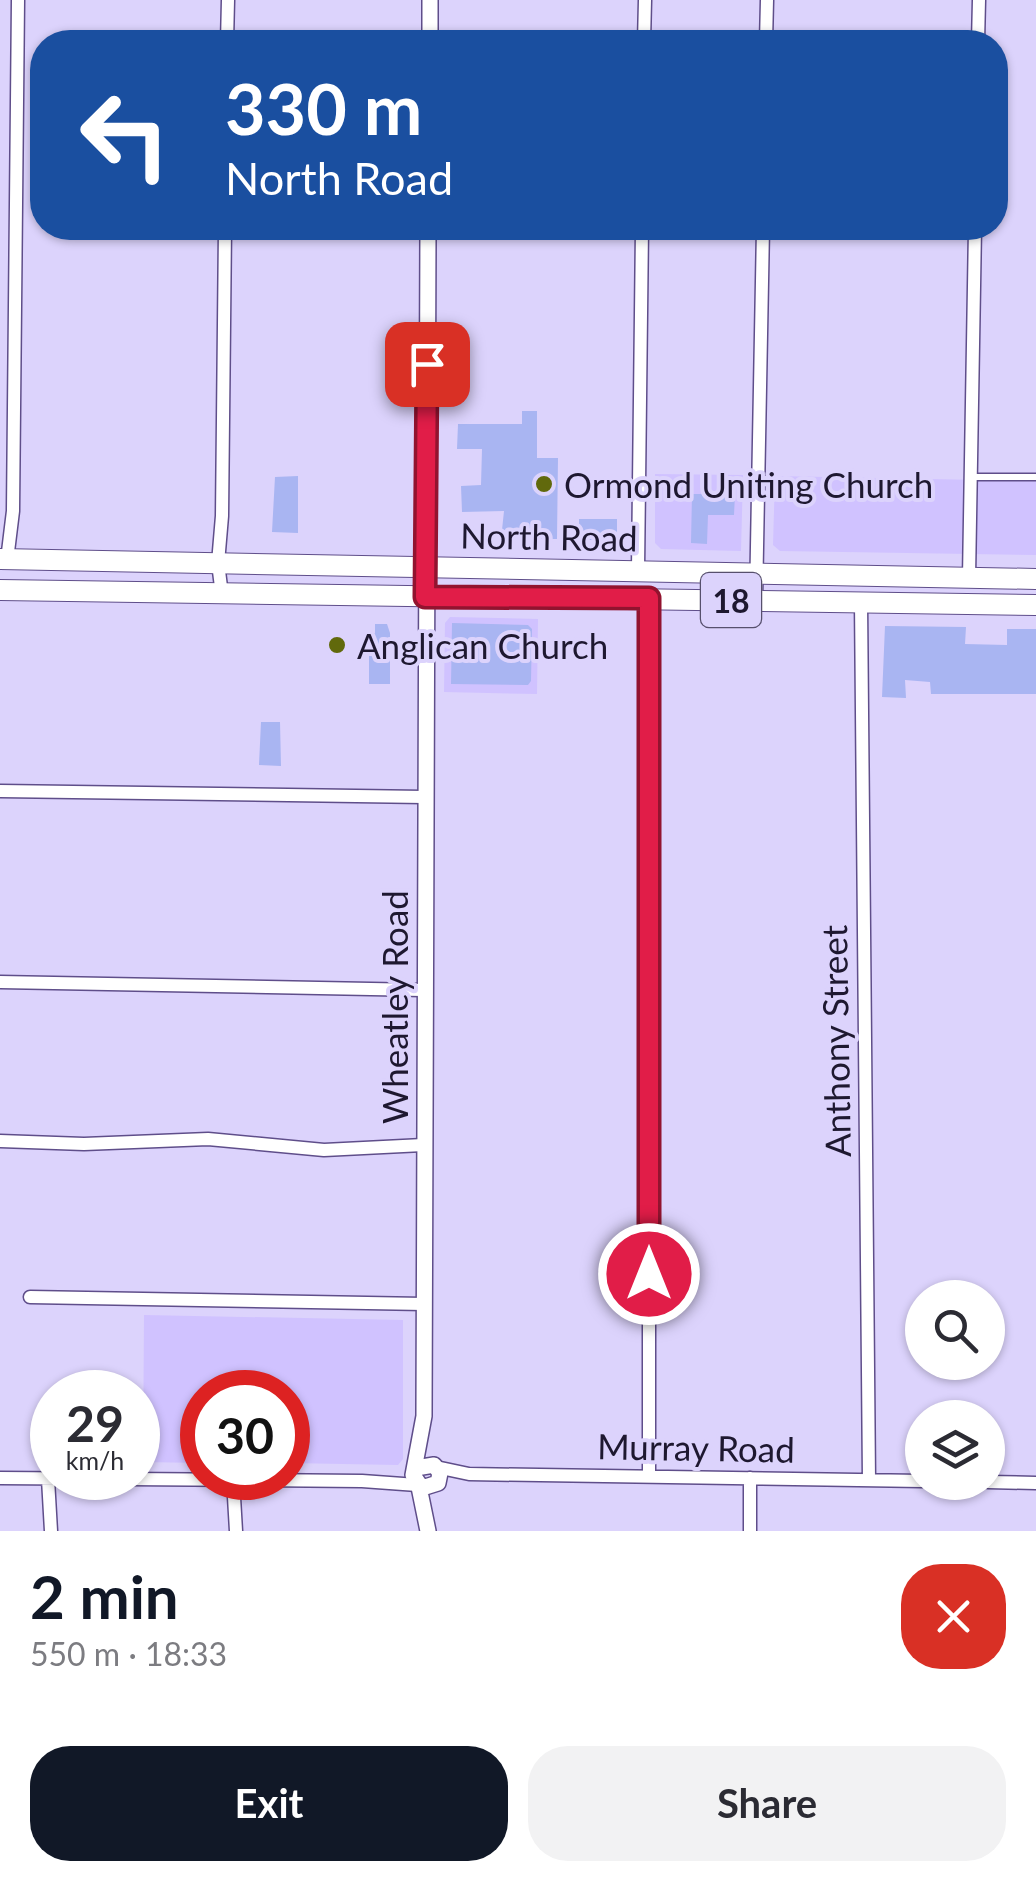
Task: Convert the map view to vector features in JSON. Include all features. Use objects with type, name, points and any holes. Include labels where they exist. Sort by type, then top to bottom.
[{"type":"highway","name":"North Road","points":[[8,560],[1036,579]]},
{"type":"highway","points":[[517,568],[517,598]]},
{"type":"highway","name":"North Road","points":[[0,590],[1036,605]]},
{"type":"street","points":[[8,560],[13,511],[18,0]]},
{"type":"street","points":[[227,30],[228,0]]},
{"type":"street","points":[[430,0],[430,30]]},
{"type":"street","points":[[644,30],[645,0]]},
{"type":"street","points":[[766,30],[767,0]]},
{"type":"street","points":[[978,30],[979,0]]},
{"type":"street","points":[[222,595],[226,240]]},
{"type":"street","name":"Wheatley Road","points":[[428,240],[423,990],[424,1416],[429,1531]]},
{"type":"street","points":[[638,570],[642,240]]},
{"type":"street","points":[[756,600],[763,240]]},
{"type":"street","points":[[968,577],[974,240]]},
{"type":"street","points":[[649,598],[649,1476]]},
{"type":"street","name":"Anthony Street","points":[[861,602],[869,1480]]},
{"type":"street","points":[[0,792],[424,796]]},
{"type":"street","points":[[0,982],[423,990]]},
{"type":"street","points":[[0,1141],[84,1144],[208,1140],[324,1150],[424,1145]]},
{"type":"street","points":[[30,1297],[424,1304]]},
{"type":"street","name":"Murray Road","points":[[310,1480],[468,1474],[905,1481]]},
{"type":"street","name":"Murray Road","points":[[0,1478],[30,1479]]},
{"type":"street","points":[[750,1478],[750,1531]]},
{"type":"street","points":[[1005,1482],[1036,1483]]},
{"type":"street","points":[[49,1500],[51,1531]]},
{"type":"street","points":[[234,1500],[236,1531]]},
{"type":"lane","points":[[970,477],[1036,477]]},
{"type":"shaded area","points":[[655,474],[743,475],[741,551],[661,549],[655,543]]},
{"type":"shaded area","points":[[775,476],[1036,481],[1036,555],[780,551],[773,545]]},
{"type":"shaded area","points":[[450,617],[538,619],[537,694],[444,692],[445,623]]},
{"type":"shaded area","points":[[144,1315],[403,1320],[403,1459],[398,1465],[310,1463],[310,1370],[180,1370],[180,1463],[160,1462],[160,1370],[144,1370]]},
{"type":"building","points":[[522,411],[537,411],[537,458],[558,458],[557,539],[536,539],[536,530],[502,530],[504,511],[462,512],[461,486],[481,485],[482,449],[457,449],[458,424],[522,424]]},
{"type":"building","points":[[298,476],[298,533],[272,532],[275,477]]},
{"type":"building","points":[[692,494],[735,494],[734,515],[708,515],[707,544],[691,543]]},
{"type":"building","points":[[579,519],[617,519],[617,541],[596,545],[596,540],[587,540],[587,535],[579,535]]},
{"type":"building","points":[[452,623],[528,625],[532,629],[528,685],[451,684]]},
{"type":"building","points":[[375,624],[387,624],[390,633],[390,684],[369,684],[369,633],[375,633]]},
{"type":"building","points":[[885,626],[966,627],[965,644],[1007,645],[1007,629],[1036,629],[1036,694],[931,694],[930,682],[905,680],[906,698],[882,697]]},
{"type":"building","points":[[261,722],[280,722],[281,766],[259,765]]},
{"type":"place","name":"Ormond Uniting Church","points":[[544,484]]},
{"type":"place","name":"Anglican Church","points":[[337,645]]},
{"type":"route","points":[[427,364],[425,597],[649,598],[649,1274]]}]
